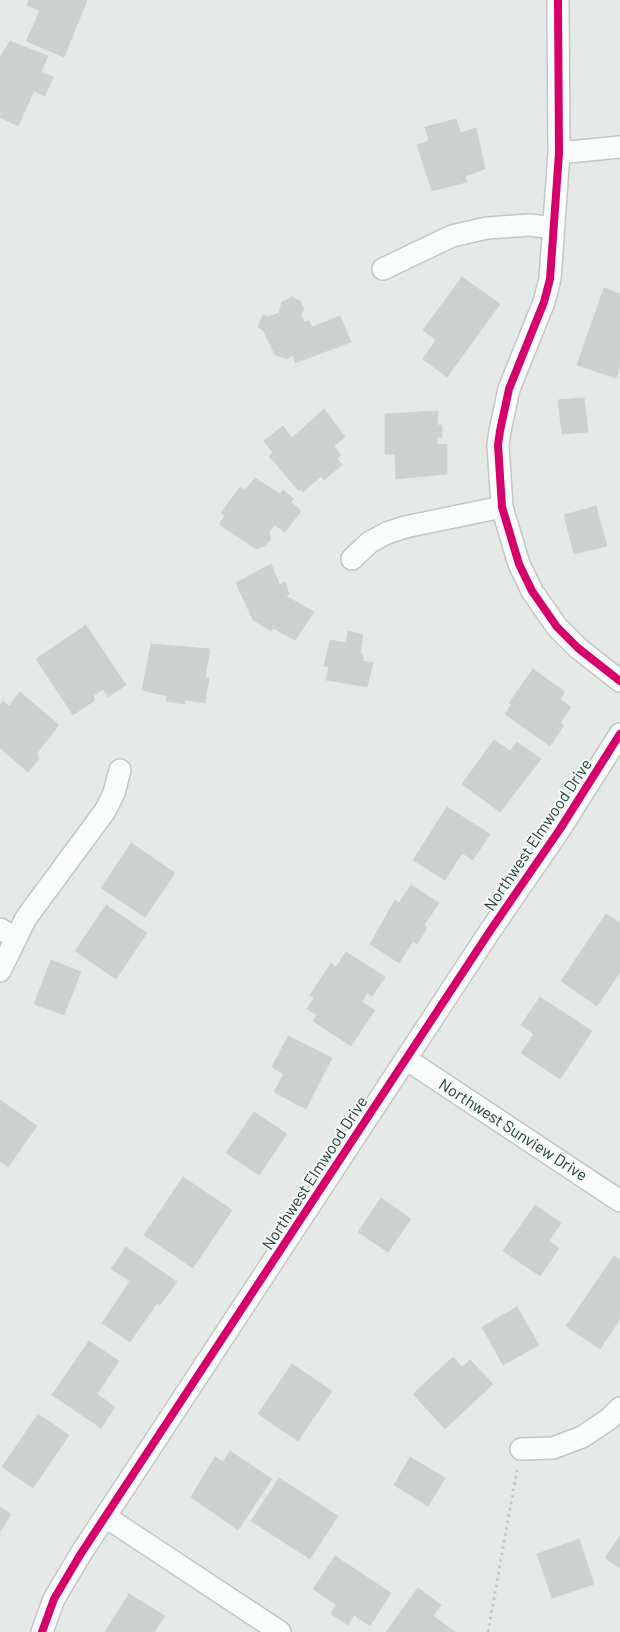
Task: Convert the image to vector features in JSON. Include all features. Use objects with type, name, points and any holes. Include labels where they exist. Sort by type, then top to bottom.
[{"type":"street","points":[[558,0],[559,153],[550,279],[544,302],[509,388],[498,445],[502,507],[519,564],[532,591],[557,627],[578,648],[620,681]]},
{"type":"street","points":[[559,153],[620,147]]},
{"type":"street","points":[[383,269],[452,236],[487,228],[530,225],[553,228]]},
{"type":"street","points":[[352,559],[370,542],[387,533],[405,527],[502,507]]},
{"type":"street","name":"Northwest Elmwood Drive","points":[[42,1632],[54,1599],[106,1517],[406,1059],[560,829],[620,734]]},
{"type":"street","points":[[0,971],[8,934],[26,918],[62,866],[105,811],[114,793],[120,770]]},
{"type":"street","name":"Northwest Sunview Drive","points":[[406,1059],[620,1200]]},
{"type":"street","points":[[521,1449],[553,1448],[582,1437],[609,1419],[620,1408]]},
{"type":"street","points":[[106,1517],[280,1632]]},
{"type":"path","points":[[488,1632],[521,1449]]},
{"type":"building","points":[[29,0],[87,0],[64,57],[26,41],[40,11],[27,5]]},
{"type":"building","points":[[10,41],[48,56],[41,72],[53,77],[45,96],[34,91],[18,126],[0,117],[0,58]]},
{"type":"building","points":[[456,119],[461,133],[476,128],[485,169],[465,176],[467,182],[432,191],[417,145],[429,141],[425,127]]},
{"type":"building","points":[[462,277],[500,304],[447,377],[423,359],[436,340],[423,330]]},
{"type":"building","points":[[604,288],[620,294],[620,367],[616,378],[577,365]]},
{"type":"building","points":[[292,297],[300,301],[304,309],[301,314],[304,322],[309,321],[312,327],[340,316],[351,342],[295,363],[293,355],[287,359],[275,355],[263,330],[258,327],[263,315],[268,317],[279,313],[282,302]]},
{"type":"building","points":[[584,398],[588,432],[562,434],[558,400]]},
{"type":"building","points":[[324,409],[345,437],[334,446],[341,455],[337,458],[342,465],[324,480],[321,476],[303,492],[301,489],[299,491],[269,456],[273,453],[264,441],[283,426],[292,438]]},
{"type":"building","points":[[438,411],[437,425],[442,425],[442,437],[437,437],[437,445],[447,444],[447,474],[396,479],[395,454],[385,454],[385,414]]},
{"type":"building","points":[[255,478],[280,494],[283,490],[294,499],[291,502],[301,511],[285,532],[275,525],[269,531],[271,539],[265,546],[256,549],[219,524],[225,516],[221,513],[240,487],[245,490]]},
{"type":"building","points":[[596,506],[607,546],[574,554],[564,515]]},
{"type":"building","points":[[271,564],[280,585],[285,582],[289,594],[286,596],[314,612],[295,640],[273,628],[271,631],[253,620],[236,583]]},
{"type":"building","points":[[86,625],[126,685],[108,697],[103,689],[93,696],[95,700],[73,715],[36,659]]},
{"type":"building","points":[[348,631],[363,635],[360,654],[363,654],[363,661],[373,663],[367,687],[326,680],[329,667],[324,666],[330,640],[346,643]]},
{"type":"building","points":[[151,644],[210,649],[205,678],[209,678],[205,703],[185,700],[184,704],[166,701],[167,696],[142,690]]},
{"type":"building","points":[[533,669],[565,692],[560,699],[571,707],[560,723],[564,725],[550,746],[505,714],[511,705],[509,703]]},
{"type":"building","points":[[20,692],[59,725],[37,753],[39,759],[28,772],[0,748],[0,705],[3,701],[9,706]]},
{"type":"building","points":[[494,740],[510,751],[517,742],[541,759],[500,812],[462,784]]},
{"type":"building","points":[[447,807],[490,834],[473,860],[462,853],[445,880],[413,860]]},
{"type":"building","points":[[131,843],[175,873],[145,917],[101,888]]},
{"type":"building","points":[[411,885],[439,903],[424,925],[427,928],[417,944],[413,941],[399,963],[370,944],[395,900],[399,903]]},
{"type":"building","points":[[106,905],[147,933],[116,979],[75,951]]},
{"type":"building","points":[[606,914],[620,923],[620,972],[597,1006],[561,981]]},
{"type":"building","points":[[346,952],[385,977],[372,996],[367,993],[362,1002],[375,1010],[351,1046],[313,1021],[317,1015],[307,1009],[314,998],[310,995],[331,963],[336,967]]},
{"type":"building","points":[[51,960],[81,972],[64,1015],[34,1004]]},
{"type":"building","points":[[540,997],[592,1031],[560,1079],[521,1053],[534,1034],[521,1025]]},
{"type":"building","points":[[288,1036],[332,1058],[306,1109],[274,1092],[284,1074],[272,1067]]},
{"type":"building","points":[[0,1100],[37,1126],[8,1167],[0,1161]]},
{"type":"building","points":[[254,1112],[287,1134],[259,1175],[226,1153]]},
{"type":"building","points":[[183,1177],[232,1210],[193,1268],[144,1235]]},
{"type":"building","points":[[381,1198],[411,1219],[388,1252],[358,1232]]},
{"type":"building","points":[[535,1205],[561,1223],[549,1241],[559,1248],[540,1276],[503,1251]]},
{"type":"building","points":[[126,1247],[177,1282],[160,1305],[157,1303],[130,1342],[102,1323],[130,1281],[111,1269]]},
{"type":"building","points":[[614,1256],[620,1260],[620,1319],[600,1349],[566,1326]]},
{"type":"building","points":[[517,1307],[539,1345],[503,1365],[482,1327]]},
{"type":"building","points":[[89,1341],[119,1361],[97,1394],[115,1407],[101,1428],[52,1395]]},
{"type":"building","points":[[453,1357],[462,1367],[470,1360],[493,1384],[445,1429],[413,1394]]},
{"type":"building","points":[[292,1364],[332,1391],[298,1441],[258,1414]]},
{"type":"building","points":[[38,1414],[69,1435],[33,1488],[2,1467]]},
{"type":"building","points":[[230,1451],[272,1479],[238,1530],[191,1497],[215,1457],[223,1462]]},
{"type":"building","points":[[410,1457],[445,1478],[428,1506],[394,1485]]},
{"type":"building","points":[[279,1478],[338,1516],[310,1559],[251,1521]]},
{"type":"building","points":[[0,1507],[11,1514],[0,1532]]},
{"type":"building","points":[[620,1536],[620,1568],[605,1558]]},
{"type":"building","points":[[579,1539],[594,1584],[552,1598],[537,1554]]},
{"type":"building","points":[[335,1556],[391,1593],[370,1626],[354,1615],[348,1625],[331,1614],[336,1605],[313,1589]]},
{"type":"building","points":[[418,1588],[441,1605],[433,1616],[455,1632],[386,1632]]},
{"type":"building","points":[[129,1594],[165,1616],[154,1632],[105,1632]]},
{"type":"cycle path","points":[[558,0],[559,153],[550,279],[544,302],[509,389],[500,431],[498,445],[502,507],[519,564],[532,591],[557,627],[578,648],[620,681]]},
{"type":"cycle path","points":[[42,1632],[54,1599],[80,1555],[490,931],[560,829],[620,734]]}]
